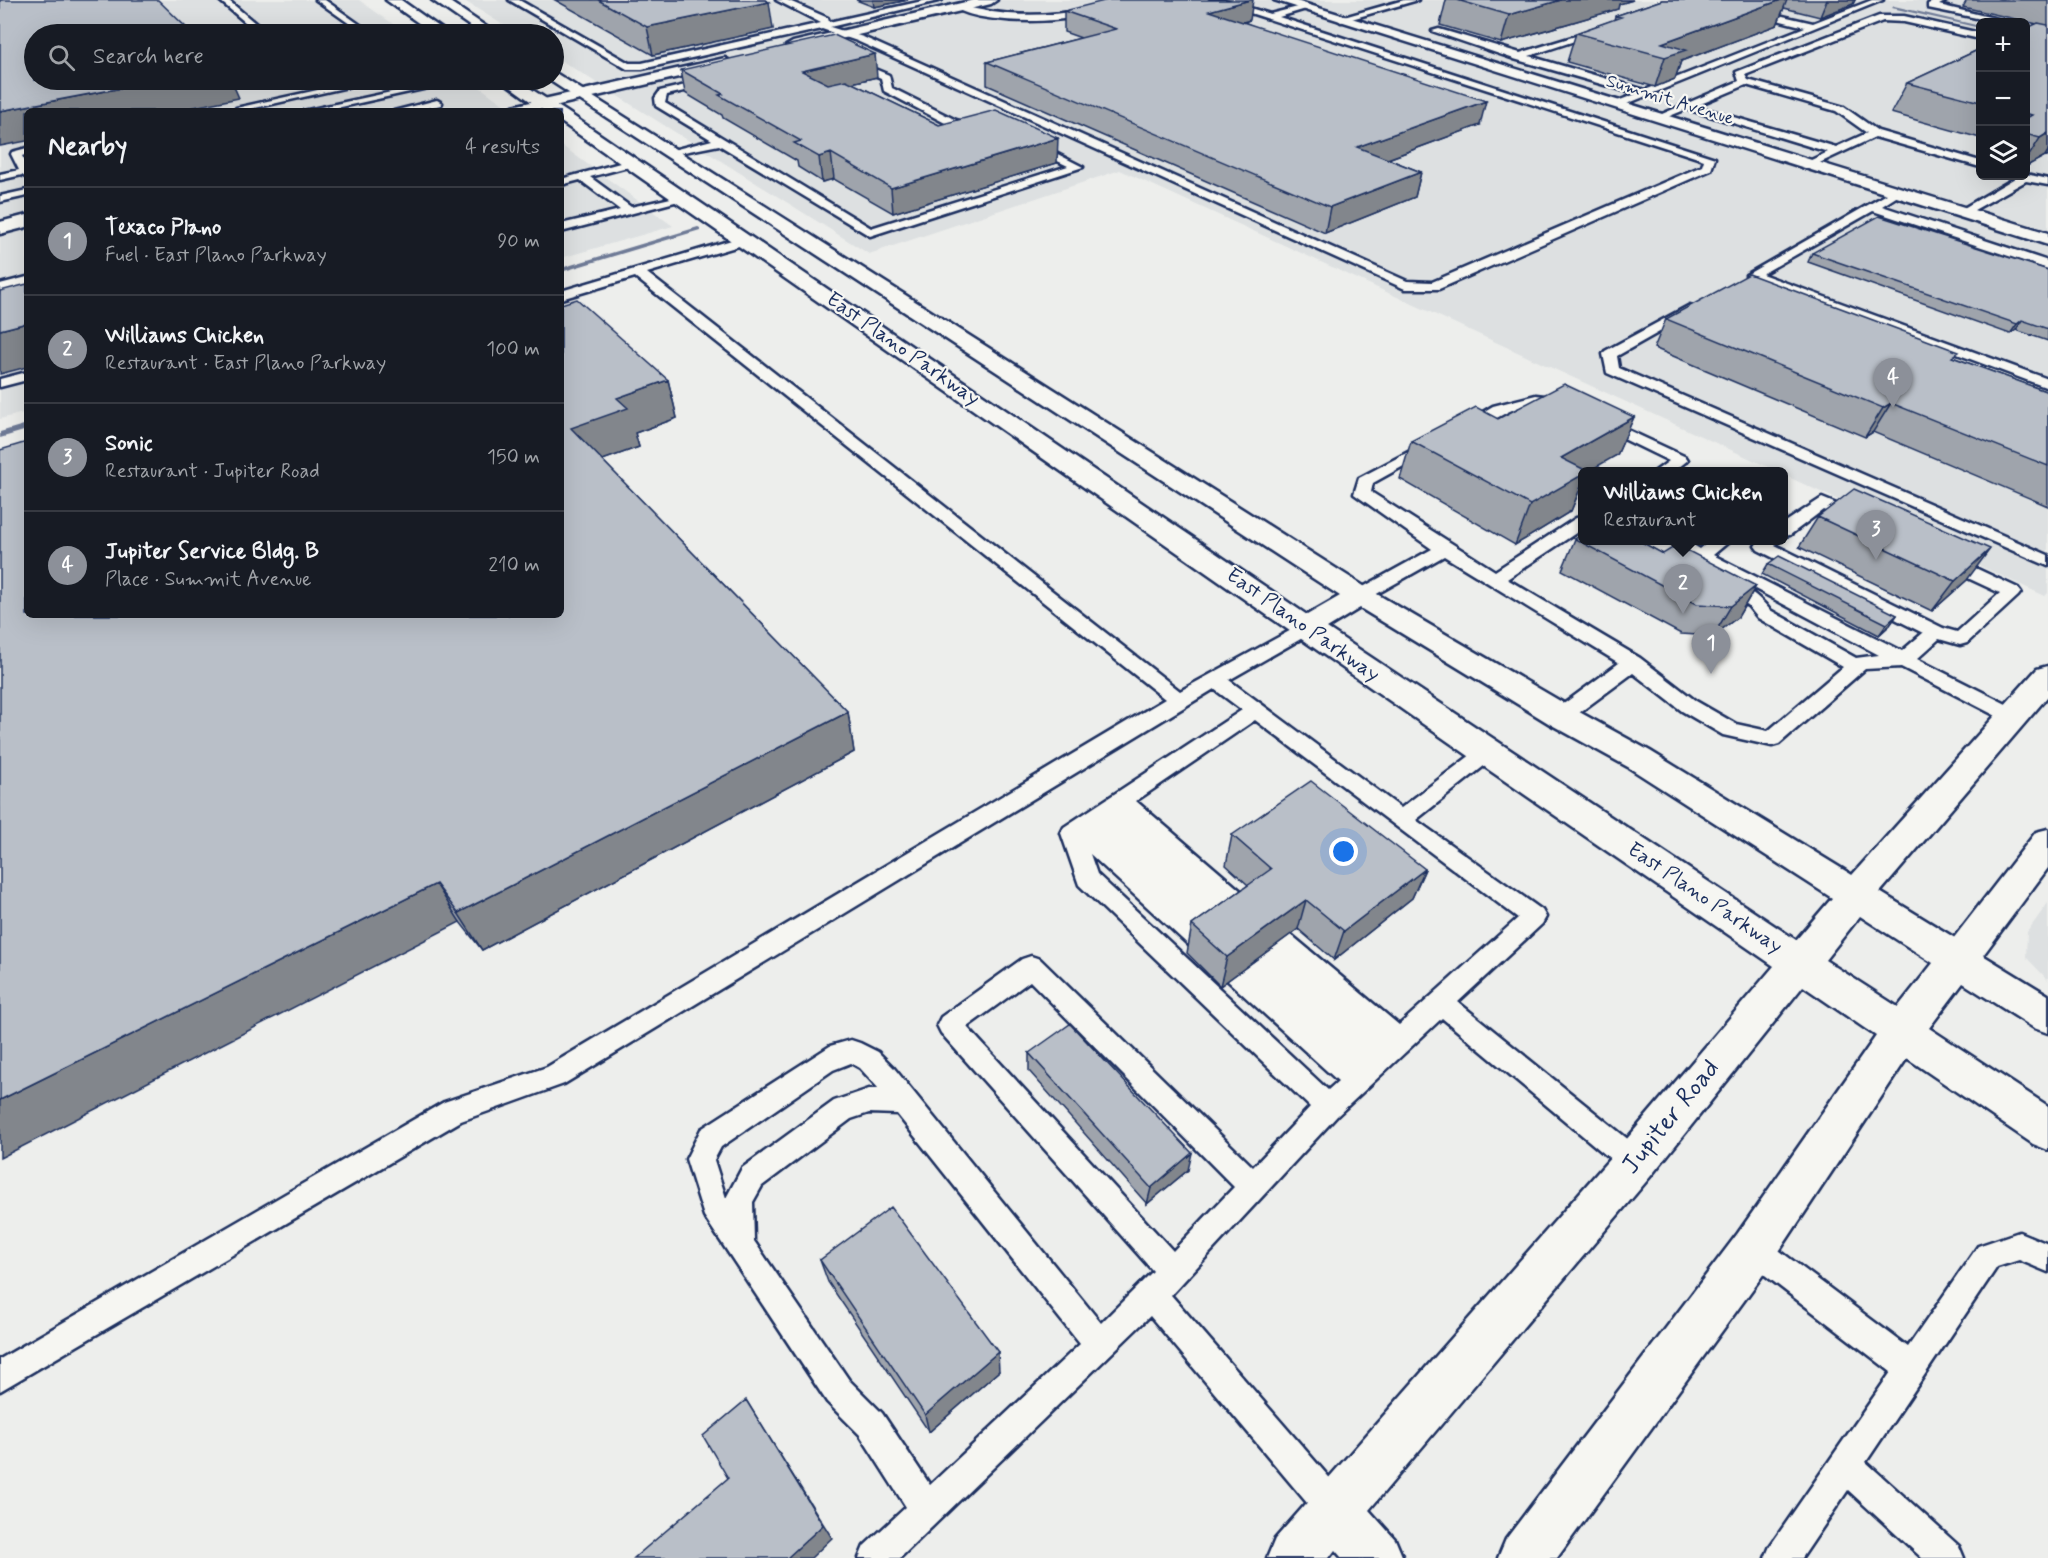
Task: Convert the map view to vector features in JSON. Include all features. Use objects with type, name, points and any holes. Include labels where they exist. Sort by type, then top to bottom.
[{"type":"main road","points":[[392,0],[427,24]]},
{"type":"main road","points":[[438,0],[475,24]]},
{"type":"main road","points":[[558,108],[582,95],[991,0]]},
{"type":"main road","name":"Summit Avenue","points":[[1280,0],[2048,238]]},
{"type":"main road","name":"East Plano Parkway","points":[[564,83],[1360,596],[1561,716],[1639,759],[2048,1016]]},
{"type":"main road","name":"East Plano Parkway","points":[[523,90],[551,108]]},
{"type":"main road","name":"East Plano Parkway","points":[[564,117],[746,240],[1487,753],[2048,1130]]},
{"type":"main road","points":[[632,163],[673,153]]},
{"type":"main road","points":[[684,198],[724,187]]},
{"type":"main road","points":[[0,228],[24,222]]},
{"type":"main road","points":[[746,240],[786,228]]},
{"type":"main road","points":[[1306,628],[1360,596]]},
{"type":"main road","name":"Jupiter Road","points":[[1294,1558],[1635,1161],[1799,961],[2048,676]]},
{"type":"main road","points":[[1525,1558],[1754,1249],[1903,1031],[2048,842]]},
{"type":"main road","points":[[1335,1510],[1376,1558]]},
{"type":"lane","points":[[223,0],[252,24]]},
{"type":"lane","points":[[320,0],[355,24]]},
{"type":"lane","points":[[513,0],[554,24]]},
{"type":"lane","points":[[780,0],[825,20],[826,29],[860,39],[1405,285],[1434,286],[1707,168],[1710,158],[1214,0]]},
{"type":"lane","points":[[564,30],[627,66],[655,63],[938,0]]},
{"type":"lane","points":[[959,8],[1018,20],[1052,19],[1098,8],[1112,0]]},
{"type":"lane","points":[[1341,19],[1414,0]]},
{"type":"lane","points":[[1701,0],[1813,27]]},
{"type":"lane","points":[[1619,104],[1879,0]]},
{"type":"lane","points":[[1944,0],[1931,6],[1987,18]]},
{"type":"lane","points":[[1270,17],[1303,7]]},
{"type":"lane","points":[[1976,35],[1904,19],[1882,18],[1739,74],[1745,82],[1840,109],[1874,133],[1976,163]]},
{"type":"lane","points":[[1408,40],[1435,26],[1521,56],[1647,94]]},
{"type":"lane","points":[[1491,66],[1609,26]]},
{"type":"lane","points":[[813,42],[829,49]]},
{"type":"lane","points":[[843,58],[886,77],[887,89],[953,123],[993,129]]},
{"type":"lane","points":[[655,63],[674,74]]},
{"type":"lane","points":[[720,80],[663,93],[660,104],[870,232],[1078,166],[1024,141]]},
{"type":"lane","points":[[1660,117],[1745,82]]},
{"type":"lane","points":[[244,108],[327,90]]},
{"type":"lane","points":[[323,108],[410,90]]},
{"type":"lane","points":[[413,108],[437,103]]},
{"type":"lane","points":[[1687,106],[1838,151]]},
{"type":"lane","points":[[1662,142],[1692,127]]},
{"type":"lane","points":[[1811,165],[1874,133]]},
{"type":"lane","points":[[673,153],[720,141]]},
{"type":"lane","points":[[24,153],[16,154],[24,168]]},
{"type":"lane","points":[[564,181],[632,163]]},
{"type":"lane","points":[[0,177],[24,172]]},
{"type":"lane","points":[[581,176],[630,212]]},
{"type":"lane","points":[[2030,178],[2048,182]]},
{"type":"lane","points":[[1964,212],[2015,180]]},
{"type":"lane","points":[[1898,192],[1747,278],[2048,384]]},
{"type":"lane","points":[[0,199],[24,194]]},
{"type":"lane","points":[[564,227],[684,198]]},
{"type":"lane","points":[[1873,207],[2048,264]]},
{"type":"lane","points":[[564,294],[746,240]]},
{"type":"lane","points":[[637,272],[1179,700]]},
{"type":"lane","points":[[0,288],[24,282]]},
{"type":"lane","points":[[1701,303],[1610,354],[1612,370],[2048,561]]},
{"type":"lane","points":[[0,383],[24,377]]},
{"type":"lane","points":[[1669,467],[1680,460],[1550,399],[1512,402],[1365,481],[1362,494],[1444,549],[1633,663],[1689,706],[1730,730],[1772,739],[1860,663],[1904,660],[1936,632]]},
{"type":"lane","points":[[1788,528],[1822,503],[1875,528]]},
{"type":"lane","points":[[1495,579],[1578,525]]},
{"type":"lane","points":[[1673,545],[1667,556],[1754,602],[1764,614],[1856,666]]},
{"type":"lane","points":[[1681,545],[2013,716]]},
{"type":"lane","points":[[1701,556],[1716,545]]},
{"type":"lane","points":[[1766,545],[1936,632],[1960,639],[2012,592],[1928,552]]},
{"type":"lane","points":[[1360,596],[1444,549]]},
{"type":"lane","points":[[0,1376],[453,1111],[555,1076],[1179,700],[1306,628]]},
{"type":"lane","points":[[1561,716],[1633,663]]},
{"type":"lane","points":[[876,1558],[1100,1346],[1328,1107],[1534,917],[1215,679]]},
{"type":"lane","points":[[1256,710],[1072,833],[1087,879],[1328,1107]]},
{"type":"lane","points":[[1401,820],[1487,753]]},
{"type":"lane","points":[[1099,815],[1224,926],[1099,815]]},
{"type":"lane","points":[[1378,1061],[1259,957],[1378,1061]]},
{"type":"lane","points":[[1173,1272],[950,1025],[1031,966],[1252,1186]]},
{"type":"lane","points":[[1441,1003],[1635,1161]]},
{"type":"lane","points":[[927,1510],[871,1424],[838,1391],[714,1206],[705,1183],[700,1160],[711,1138],[843,1052],[860,1053],[873,1063],[1100,1346]]},
{"type":"lane","points":[[740,1245],[739,1200],[752,1177],[843,1110],[869,1101],[904,1102]]},
{"type":"lane","points":[[1782,1558],[1988,1256],[2019,1246],[2048,1258]]},
{"type":"lane","points":[[1754,1249],[1911,1368]]},
{"type":"lane","points":[[1151,1295],[1335,1510]]},
{"type":"lane","points":[[1845,1466],[1947,1558]]},
{"type":"shaded area","points":[[0,0],[359,0],[393,24],[24,24],[24,90],[484,90],[509,108],[24,108],[24,413],[0,419]]},
{"type":"shaded area","points":[[463,0],[2048,0],[2048,593],[2045,596],[1788,477],[1788,467],[1768,467],[1120,170],[869,254],[564,62],[564,24],[502,24]]},
{"type":"shaded area","points":[[564,147],[673,226],[564,257]]},
{"type":"shaded area","points":[[2048,903],[2048,980],[2026,957],[2027,932]]},
{"type":"building","points":[[0,0],[158,0],[183,24],[24,24],[24,90],[111,90],[0,111]]},
{"type":"building","points":[[598,0],[765,0],[769,2],[647,27]]},
{"type":"building","points":[[1108,0],[1250,0],[1209,11],[1486,101],[1357,147],[1421,172],[1330,207],[987,62],[1116,29],[1064,11]]},
{"type":"building","points":[[1457,0],[1561,0],[1509,15]]},
{"type":"building","points":[[1662,0],[1781,0],[1662,43],[1686,50],[1665,57],[1576,33],[1621,17],[1615,16]]},
{"type":"building","points":[[2038,23],[2048,25],[2048,133],[2040,138],[2030,135],[2030,116],[2032,115],[2030,114],[2030,27]]},
{"type":"building","points":[[834,35],[875,54],[802,71],[828,84],[846,80],[939,125],[996,110],[1058,138],[891,188],[831,153],[819,157],[794,143],[801,141],[719,95],[723,94],[681,70]]},
{"type":"building","points":[[1976,51],[1976,101],[1907,83]]},
{"type":"building","points":[[1879,216],[2048,270],[2048,329],[2022,320],[2017,324],[1812,253]]},
{"type":"building","points":[[1749,274],[1959,352],[1952,357],[2048,392],[2048,466],[1891,403],[1883,408],[1666,319]]},
{"type":"building","points":[[24,285],[24,324],[0,330],[0,291]]},
{"type":"building","points":[[577,299],[668,380],[617,398],[628,408],[571,428],[848,712],[458,913],[436,884],[0,1100],[0,450],[24,443],[24,618],[564,618],[564,303]]},
{"type":"building","points":[[1564,384],[1634,417],[1561,458],[1579,467],[1578,477],[1530,505],[1411,441],[1476,407],[1498,419]]},
{"type":"building","points":[[1854,489],[1990,549],[1955,581],[1818,517]]},
{"type":"building","points":[[1586,545],[1647,545],[1663,554],[1677,545],[1756,586],[1731,606],[1697,604]]},
{"type":"building","points":[[1779,556],[1897,615],[1887,624],[1768,564]]},
{"type":"building","points":[[1311,781],[1425,869],[1344,931],[1306,900],[1227,957],[1192,925],[1271,869],[1232,835]]},
{"type":"building","points":[[1070,1024],[1192,1153],[1151,1188],[1029,1053]]},
{"type":"building","points":[[891,1207],[998,1352],[925,1415],[820,1260]]},
{"type":"building","points":[[746,1400],[823,1525],[787,1558],[634,1558],[728,1478],[703,1436]]},
{"type":"waterway","points":[[1894,7],[1976,26]]},
{"type":"waterway","points":[[564,269],[698,229]]},
{"type":"waterway","points":[[0,435],[24,428]]},
{"type":"place","name":"Jupiter Service Bldg. B","points":[[1893,408]]},
{"type":"place","name":"Sonic","points":[[1876,560]]},
{"type":"place","name":"Williams Chicken","points":[[1683,614]]},
{"type":"place","name":"Texaco Plano","points":[[1711,674]]}]
